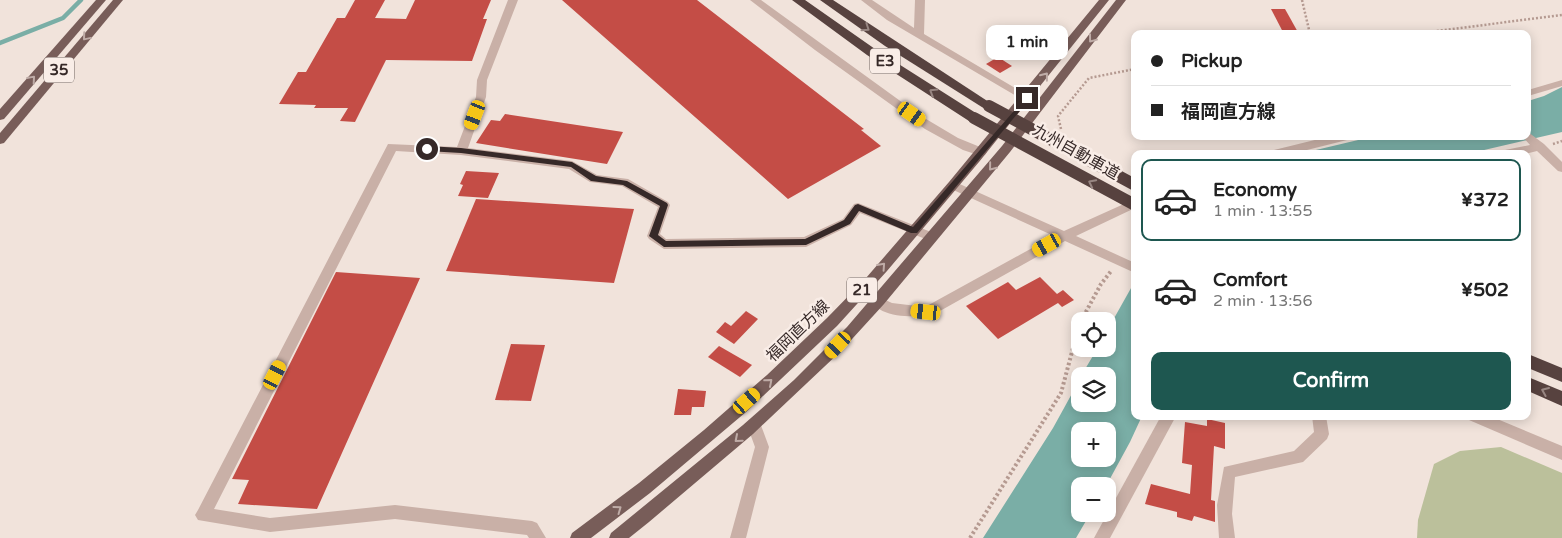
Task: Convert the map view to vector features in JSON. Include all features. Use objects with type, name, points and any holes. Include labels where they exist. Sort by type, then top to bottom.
[{"type":"highway","name":"九州自動車道","points":[[798,0],[871,52],[974,118],[1082,178],[1131,202]]},
{"type":"highway","name":"九州自動車道","points":[[826,0],[889,44],[989,106],[1131,183]]},
{"type":"highway","points":[[1531,362],[1562,375]]},
{"type":"highway","points":[[1531,385],[1562,399]]},
{"type":"main road","name":"35","points":[[0,116],[100,0]]},
{"type":"main road","name":"35","points":[[0,140],[118,0]]},
{"type":"main road","name":"福岡直方線","points":[[578,538],[639,493],[777,375],[834,321],[914,231],[1027,98],[1104,0]]},
{"type":"main road","name":"21","points":[[617,538],[708,466],[824,360],[878,302],[1041,107],[1121,0]]},
{"type":"street","points":[[461,151],[481,97],[482,80],[513,0]]},
{"type":"street","points":[[755,0],[809,42],[927,125],[963,146],[981,152]]},
{"type":"street","points":[[866,0],[890,18],[1027,98]]},
{"type":"street","points":[[919,34],[920,0]]},
{"type":"street","points":[[1531,92],[1562,83]]},
{"type":"street","points":[[1531,139],[1562,168]]},
{"type":"street","points":[[1290,150],[1331,140]]},
{"type":"street","points":[[538,538],[532,528],[395,512],[270,525],[203,515],[392,146],[461,151],[572,165],[594,179],[624,182],[664,205],[653,236],[664,244],[806,242],[847,222],[858,207],[932,237]]},
{"type":"street","points":[[1525,150],[1540,147]]},
{"type":"street","points":[[953,185],[1131,266]]},
{"type":"street","points":[[878,302],[890,308],[926,312],[1064,236],[1131,206]]},
{"type":"street","points":[[1102,538],[1167,420]]},
{"type":"street","points":[[1227,538],[1225,530],[1229,472],[1298,457],[1322,434],[1320,420]]},
{"type":"street","points":[[1484,420],[1562,453]]},
{"type":"street","points":[[738,538],[762,447],[754,425]]},
{"type":"path","points":[[1302,0],[1309,30]]},
{"type":"path","points":[[1445,30],[1562,15]]},
{"type":"path","points":[[1067,134],[1061,129],[1058,116],[1089,78],[1131,70]]},
{"type":"path","points":[[1086,312],[1101,284],[1119,261]]},
{"type":"path","points":[[970,538],[1061,393],[1071,352]]},
{"type":"green space","points":[[1501,447],[1562,473],[1562,538],[1417,538],[1418,520],[1434,464],[1460,451]]},
{"type":"water","points":[[1562,87],[1562,132],[1531,139],[1531,100]]},
{"type":"water","points":[[1358,140],[1527,140],[1484,150],[1316,150]]},
{"type":"water","points":[[1131,288],[1131,420],[1140,420],[1111,477],[1071,477],[1071,522],[1085,522],[1076,538],[983,538],[1053,428],[1071,395],[1071,412],[1116,412],[1116,367],[1086,367],[1092,357],[1116,357],[1116,315]]},
{"type":"building","points":[[355,0],[385,0],[375,18],[406,19],[415,0],[491,0],[483,19],[487,19],[472,61],[386,60],[355,122],[340,121],[348,108],[314,108],[316,105],[279,104],[298,72],[306,72],[337,18],[345,18]]},
{"type":"building","points":[[562,0],[697,0],[864,129],[861,130],[881,146],[788,199]]},
{"type":"building","points":[[1271,9],[1285,9],[1297,30],[1282,30]]},
{"type":"building","points":[[998,57],[1012,66],[1000,73],[986,64]]},
{"type":"building","points":[[505,114],[623,132],[607,164],[476,143],[491,120],[500,121]]},
{"type":"building","points":[[466,171],[499,173],[488,198],[458,196],[463,185],[460,184]]},
{"type":"building","points":[[476,199],[634,209],[614,283],[446,271]]},
{"type":"building","points":[[336,272],[420,278],[317,509],[238,504],[249,480],[232,479]]},
{"type":"building","points":[[1040,277],[1057,294],[1063,290],[1074,300],[1062,307],[1058,303],[998,339],[966,306],[1008,282],[1016,290]]},
{"type":"building","points":[[746,311],[758,319],[734,344],[716,332],[725,322],[731,326]]},
{"type":"building","points":[[511,344],[545,345],[531,401],[495,400]]},
{"type":"building","points":[[719,346],[752,365],[740,377],[708,357]]},
{"type":"building","points":[[678,389],[706,391],[704,407],[692,407],[691,415],[674,415]]},
{"type":"building","points":[[1207,420],[1225,423],[1225,449],[1214,446],[1211,500],[1215,501],[1215,522],[1194,516],[1192,521],[1177,517],[1177,512],[1145,504],[1151,484],[1190,494],[1192,465],[1182,463],[1185,422],[1207,426]]},
{"type":"waterway","points":[[0,43],[63,18],[81,0]]},
{"type":"route","points":[[427,149],[461,151],[572,165],[594,179],[624,182],[664,205],[653,236],[664,244],[806,242],[847,222],[858,207],[914,231],[1027,98]]}]
